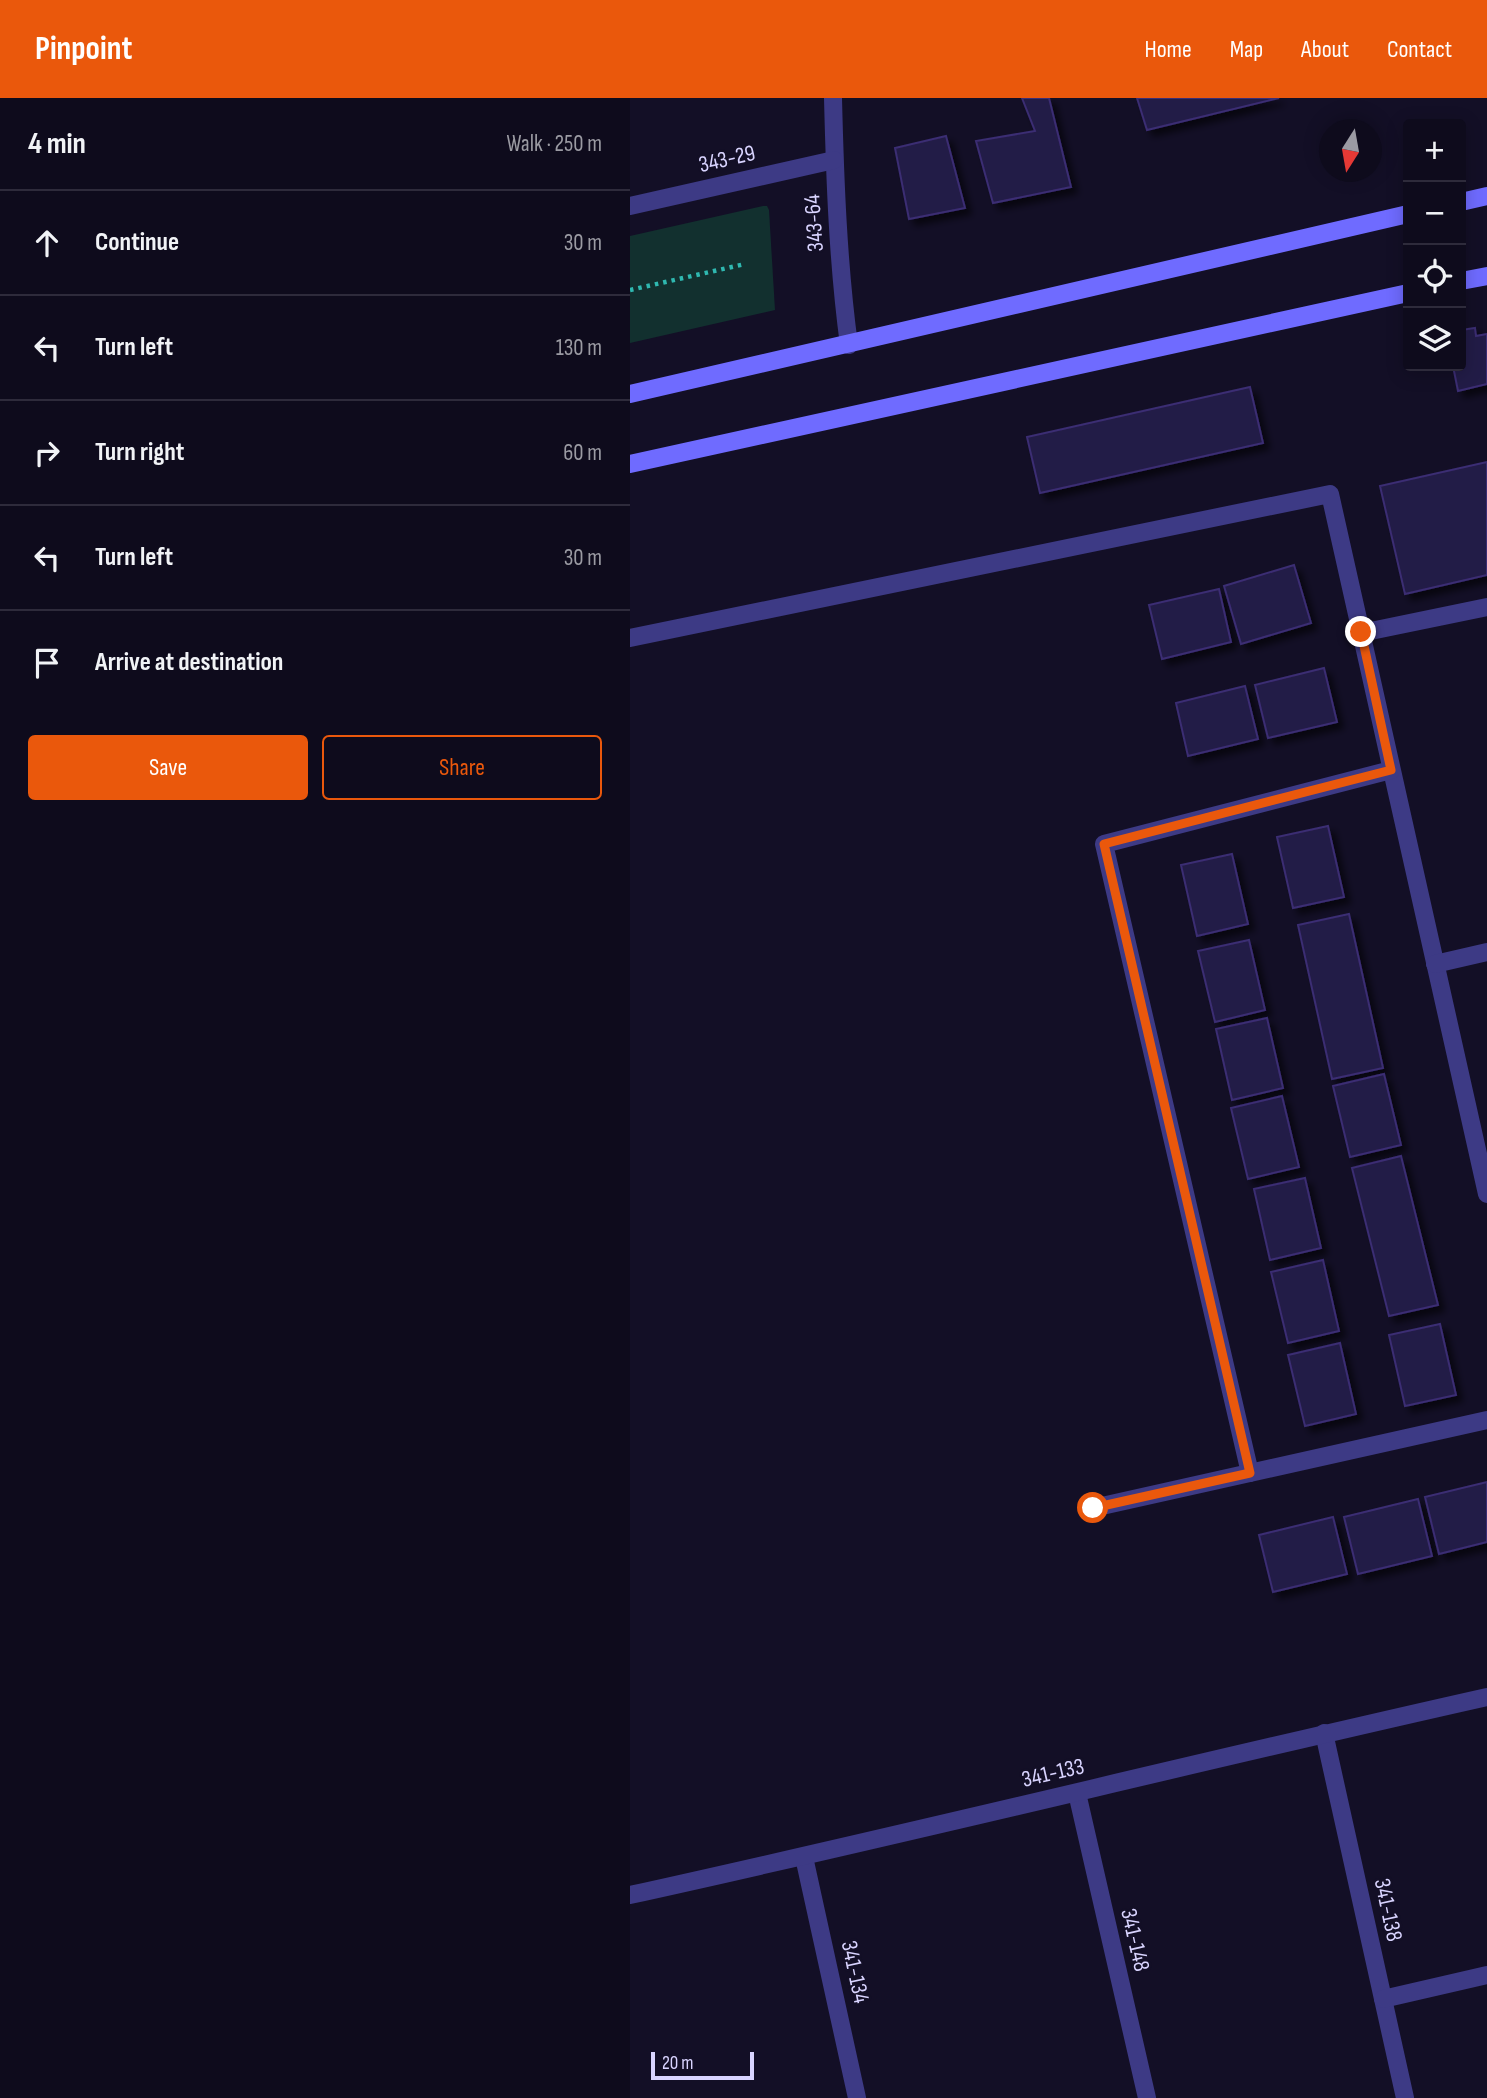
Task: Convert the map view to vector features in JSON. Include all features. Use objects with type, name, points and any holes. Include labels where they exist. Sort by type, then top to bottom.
[{"type":"main road","points":[[1466,201],[1487,196]]},
{"type":"main road","points":[[630,394],[1403,215]]},
{"type":"main road","points":[[1466,280],[1487,276]]},
{"type":"main road","points":[[630,464],[1403,294]]},
{"type":"street","name":"343-64","points":[[833,98],[834,160],[844,310],[849,345]]},
{"type":"street","name":"343-29","points":[[630,206],[834,160]]},
{"type":"street","points":[[630,638],[1330,494],[1487,1194]]},
{"type":"street","points":[[1361,632],[1487,607]]},
{"type":"street","points":[[1250,1473],[1104,844],[1391,770]]},
{"type":"street","points":[[1435,964],[1487,952]]},
{"type":"street","points":[[1093,1508],[1487,1420]]},
{"type":"street","name":"341-133","points":[[630,1895],[804,1857],[1324,1733],[1487,1697]]},
{"type":"street","name":"341-138","points":[[1324,1733],[1405,2098]]},
{"type":"street","name":"341-148","points":[[1077,1793],[1147,2098]]},
{"type":"street","name":"341-134","points":[[804,1857],[857,2098]]},
{"type":"street","points":[[1383,1999],[1487,1975]]},
{"type":"path","points":[[630,290],[745,264]]},
{"type":"green space","points":[[767,206],[769,210],[775,310],[630,343],[630,236]]},
{"type":"building","points":[[1022,98],[1049,98],[1071,187],[993,203],[976,141],[1035,131]]},
{"type":"building","points":[[1137,98],[1279,98],[1147,130]]},
{"type":"building","points":[[946,136],[965,208],[909,219],[895,148]]},
{"type":"building","points":[[1475,328],[1476,336],[1487,334],[1487,384],[1458,391],[1454,371],[1466,371],[1466,329]]},
{"type":"building","points":[[1250,387],[1263,443],[1040,493],[1027,437]]},
{"type":"building","points":[[1487,462],[1487,575],[1405,594],[1380,486]]},
{"type":"building","points":[[1294,565],[1311,623],[1241,644],[1224,586]]},
{"type":"building","points":[[1219,589],[1231,642],[1162,659],[1149,605]]},
{"type":"building","points":[[1324,668],[1337,722],[1268,738],[1255,685]]},
{"type":"building","points":[[1245,686],[1258,739],[1188,756],[1176,703]]},
{"type":"building","points":[[1328,826],[1344,897],[1293,908],[1277,837]]},
{"type":"building","points":[[1232,854],[1248,924],[1197,936],[1181,865]]},
{"type":"building","points":[[1349,914],[1383,1068],[1332,1079],[1298,925]]},
{"type":"building","points":[[1249,940],[1265,1010],[1215,1022],[1198,951]]},
{"type":"building","points":[[1267,1018],[1283,1088],[1232,1100],[1216,1029]]},
{"type":"building","points":[[1384,1074],[1401,1145],[1350,1157],[1333,1086]]},
{"type":"building","points":[[1282,1096],[1299,1167],[1248,1179],[1231,1108]]},
{"type":"building","points":[[1401,1156],[1438,1305],[1389,1316],[1352,1168]]},
{"type":"building","points":[[1305,1178],[1321,1248],[1270,1260],[1254,1189]]},
{"type":"building","points":[[1323,1260],[1339,1331],[1288,1343],[1271,1272]]},
{"type":"building","points":[[1440,1324],[1456,1395],[1405,1406],[1389,1335]]},
{"type":"building","points":[[1340,1343],[1356,1414],[1305,1426],[1288,1355]]},
{"type":"building","points":[[1487,1482],[1487,1542],[1439,1554],[1425,1497]]},
{"type":"building","points":[[1418,1499],[1432,1556],[1358,1574],[1344,1517]]},
{"type":"building","points":[[1333,1517],[1347,1574],[1273,1592],[1259,1535]]},
{"type":"route","points":[[1093,1508],[1250,1473],[1104,844],[1391,770],[1361,632]]}]
